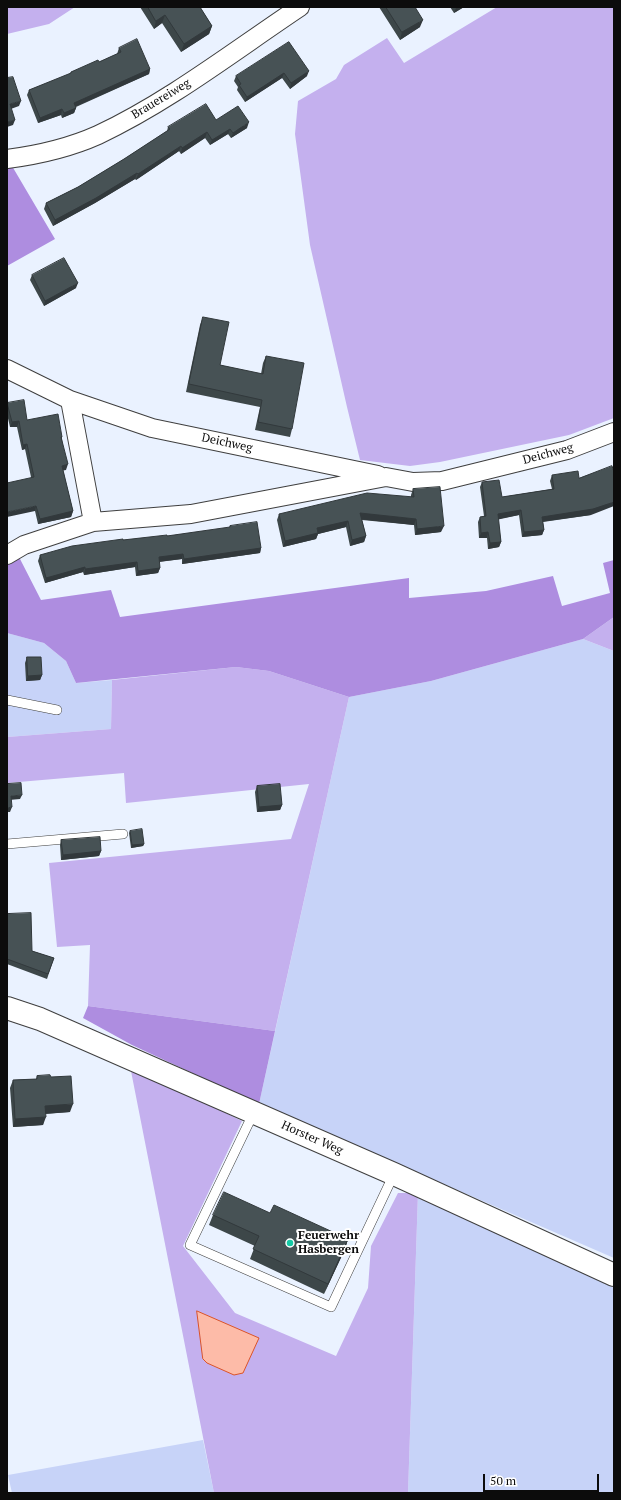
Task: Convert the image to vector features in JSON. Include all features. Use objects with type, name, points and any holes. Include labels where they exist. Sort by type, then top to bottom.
[{"type":"street","name":"Brauereiweg","points":[[7,159],[62,148],[97,135],[137,114],[188,84],[300,7]]},
{"type":"street","name":"Deichweg","points":[[7,369],[70,400],[152,428],[413,482],[442,481],[567,450],[614,432]]},
{"type":"street","points":[[70,400],[93,522]]},
{"type":"street","name":"Deichweg","points":[[7,556],[24,545],[93,522],[190,514],[386,477]]},
{"type":"street","name":"Horster Weg","points":[[7,1008],[40,1019],[254,1112],[394,1174],[614,1275]]},
{"type":"lane","points":[[7,700],[57,710]]},
{"type":"lane","points":[[7,844],[123,834]]},
{"type":"lane","points":[[254,1112],[190,1245],[332,1307],[394,1174]]},
{"type":"shaded area","points":[[7,7],[75,7],[49,24],[7,34]]},
{"type":"shaded area","points":[[497,7],[614,7],[614,418],[569,435],[440,462],[410,466],[360,460],[310,245],[295,134],[298,101],[336,79],[344,65],[387,38],[404,63]]},
{"type":"shaded area","points":[[12,166],[55,239],[7,266],[7,167]]},
{"type":"shaded area","points":[[19,557],[41,600],[111,590],[120,617],[409,578],[409,598],[486,591],[553,576],[562,606],[610,593],[603,563],[614,560],[614,617],[583,639],[431,681],[349,697],[269,671],[236,667],[76,683],[66,661],[44,643],[7,633],[7,564]]},
{"type":"shaded area","points":[[614,617],[614,651],[583,639]]},
{"type":"shaded area","points":[[7,633],[44,643],[66,661],[76,683],[112,680],[111,729],[7,737]]},
{"type":"shaded area","points":[[583,639],[614,651],[614,1258],[259,1104],[349,697],[431,681]]},
{"type":"shaded area","points":[[236,667],[269,671],[349,697],[275,1031],[88,1006],[90,945],[57,947],[49,863],[291,839],[309,784],[126,803],[124,773],[7,783],[7,737],[111,729],[112,680]]},
{"type":"shaded area","points":[[88,1006],[275,1031],[259,1104],[132,1045],[83,1018]]},
{"type":"shaded area","points":[[130,1066],[242,1121],[183,1246],[235,1313],[336,1356],[368,1288],[371,1246],[398,1193],[418,1193],[408,1493],[214,1493]]},
{"type":"shaded area","points":[[418,1193],[614,1288],[614,1493],[408,1493]]},
{"type":"shaded area","points":[[197,1311],[259,1338],[243,1373],[234,1375],[207,1363],[203,1359]]},
{"type":"shaded area","points":[[203,1440],[214,1493],[12,1493],[8,1475]]},
{"type":"building","points":[[148,7],[200,7],[212,26],[184,44],[165,15],[156,21]]},
{"type":"building","points":[[386,7],[415,7],[423,20],[402,32]]},
{"type":"building","points":[[137,39],[150,69],[74,103],[76,108],[64,113],[62,109],[40,118],[29,90],[98,60],[99,62],[121,52],[119,48]]},
{"type":"building","points":[[289,42],[309,71],[291,83],[284,73],[247,97],[239,85],[241,84],[236,76]]},
{"type":"building","points":[[13,77],[21,101],[10,104],[15,120],[7,122],[7,78]]},
{"type":"building","points":[[206,104],[216,120],[238,106],[249,122],[233,133],[230,129],[212,140],[207,132],[182,148],[181,146],[138,174],[137,173],[96,198],[55,220],[46,203],[78,187],[124,159],[170,129],[168,127]]},
{"type":"building","points":[[64,258],[78,283],[45,301],[32,275]]},
{"type":"building","points":[[203,317],[229,322],[220,365],[263,374],[266,356],[304,363],[292,429],[258,422],[262,400],[189,384]]},
{"type":"building","points":[[24,400],[27,420],[58,414],[61,437],[68,464],[62,466],[73,511],[40,519],[36,506],[7,512],[7,483],[34,477],[27,444],[23,445],[19,421],[12,422],[7,403]]},
{"type":"building","points":[[612,466],[614,472],[614,502],[593,509],[542,517],[544,530],[524,532],[521,510],[498,514],[501,542],[490,543],[488,532],[481,533],[480,517],[486,516],[482,482],[499,480],[502,497],[554,489],[552,475],[578,471],[579,478]]},
{"type":"building","points":[[440,487],[444,526],[417,529],[416,519],[360,513],[366,536],[352,540],[348,521],[317,528],[318,533],[285,541],[279,514],[367,493],[414,497],[413,489]]},
{"type":"building","points":[[257,522],[261,548],[184,559],[183,554],[159,557],[160,568],[138,571],[137,562],[85,569],[85,567],[46,578],[40,555],[72,546],[123,539],[167,536]]},
{"type":"building","points":[[27,657],[41,657],[42,675],[28,676]]},
{"type":"building","points":[[21,783],[22,795],[11,796],[12,807],[7,808],[7,784]]},
{"type":"building","points":[[280,784],[282,805],[259,807],[257,786]]},
{"type":"building","points":[[142,829],[144,844],[132,845],[130,831]]},
{"type":"building","points":[[100,837],[101,851],[63,855],[61,840]]},
{"type":"building","points":[[31,913],[32,951],[54,958],[48,974],[7,959],[7,914]]},
{"type":"building","points":[[50,1075],[51,1077],[71,1076],[73,1104],[45,1106],[46,1117],[15,1119],[13,1080],[37,1079],[37,1076]]},
{"type":"building","points":[[224,1192],[270,1213],[274,1205],[348,1239],[328,1284],[253,1249],[259,1236],[213,1215]]},
{"type":"place","name":"Feuerwehr Hasbergen","points":[[290,1243]]}]
